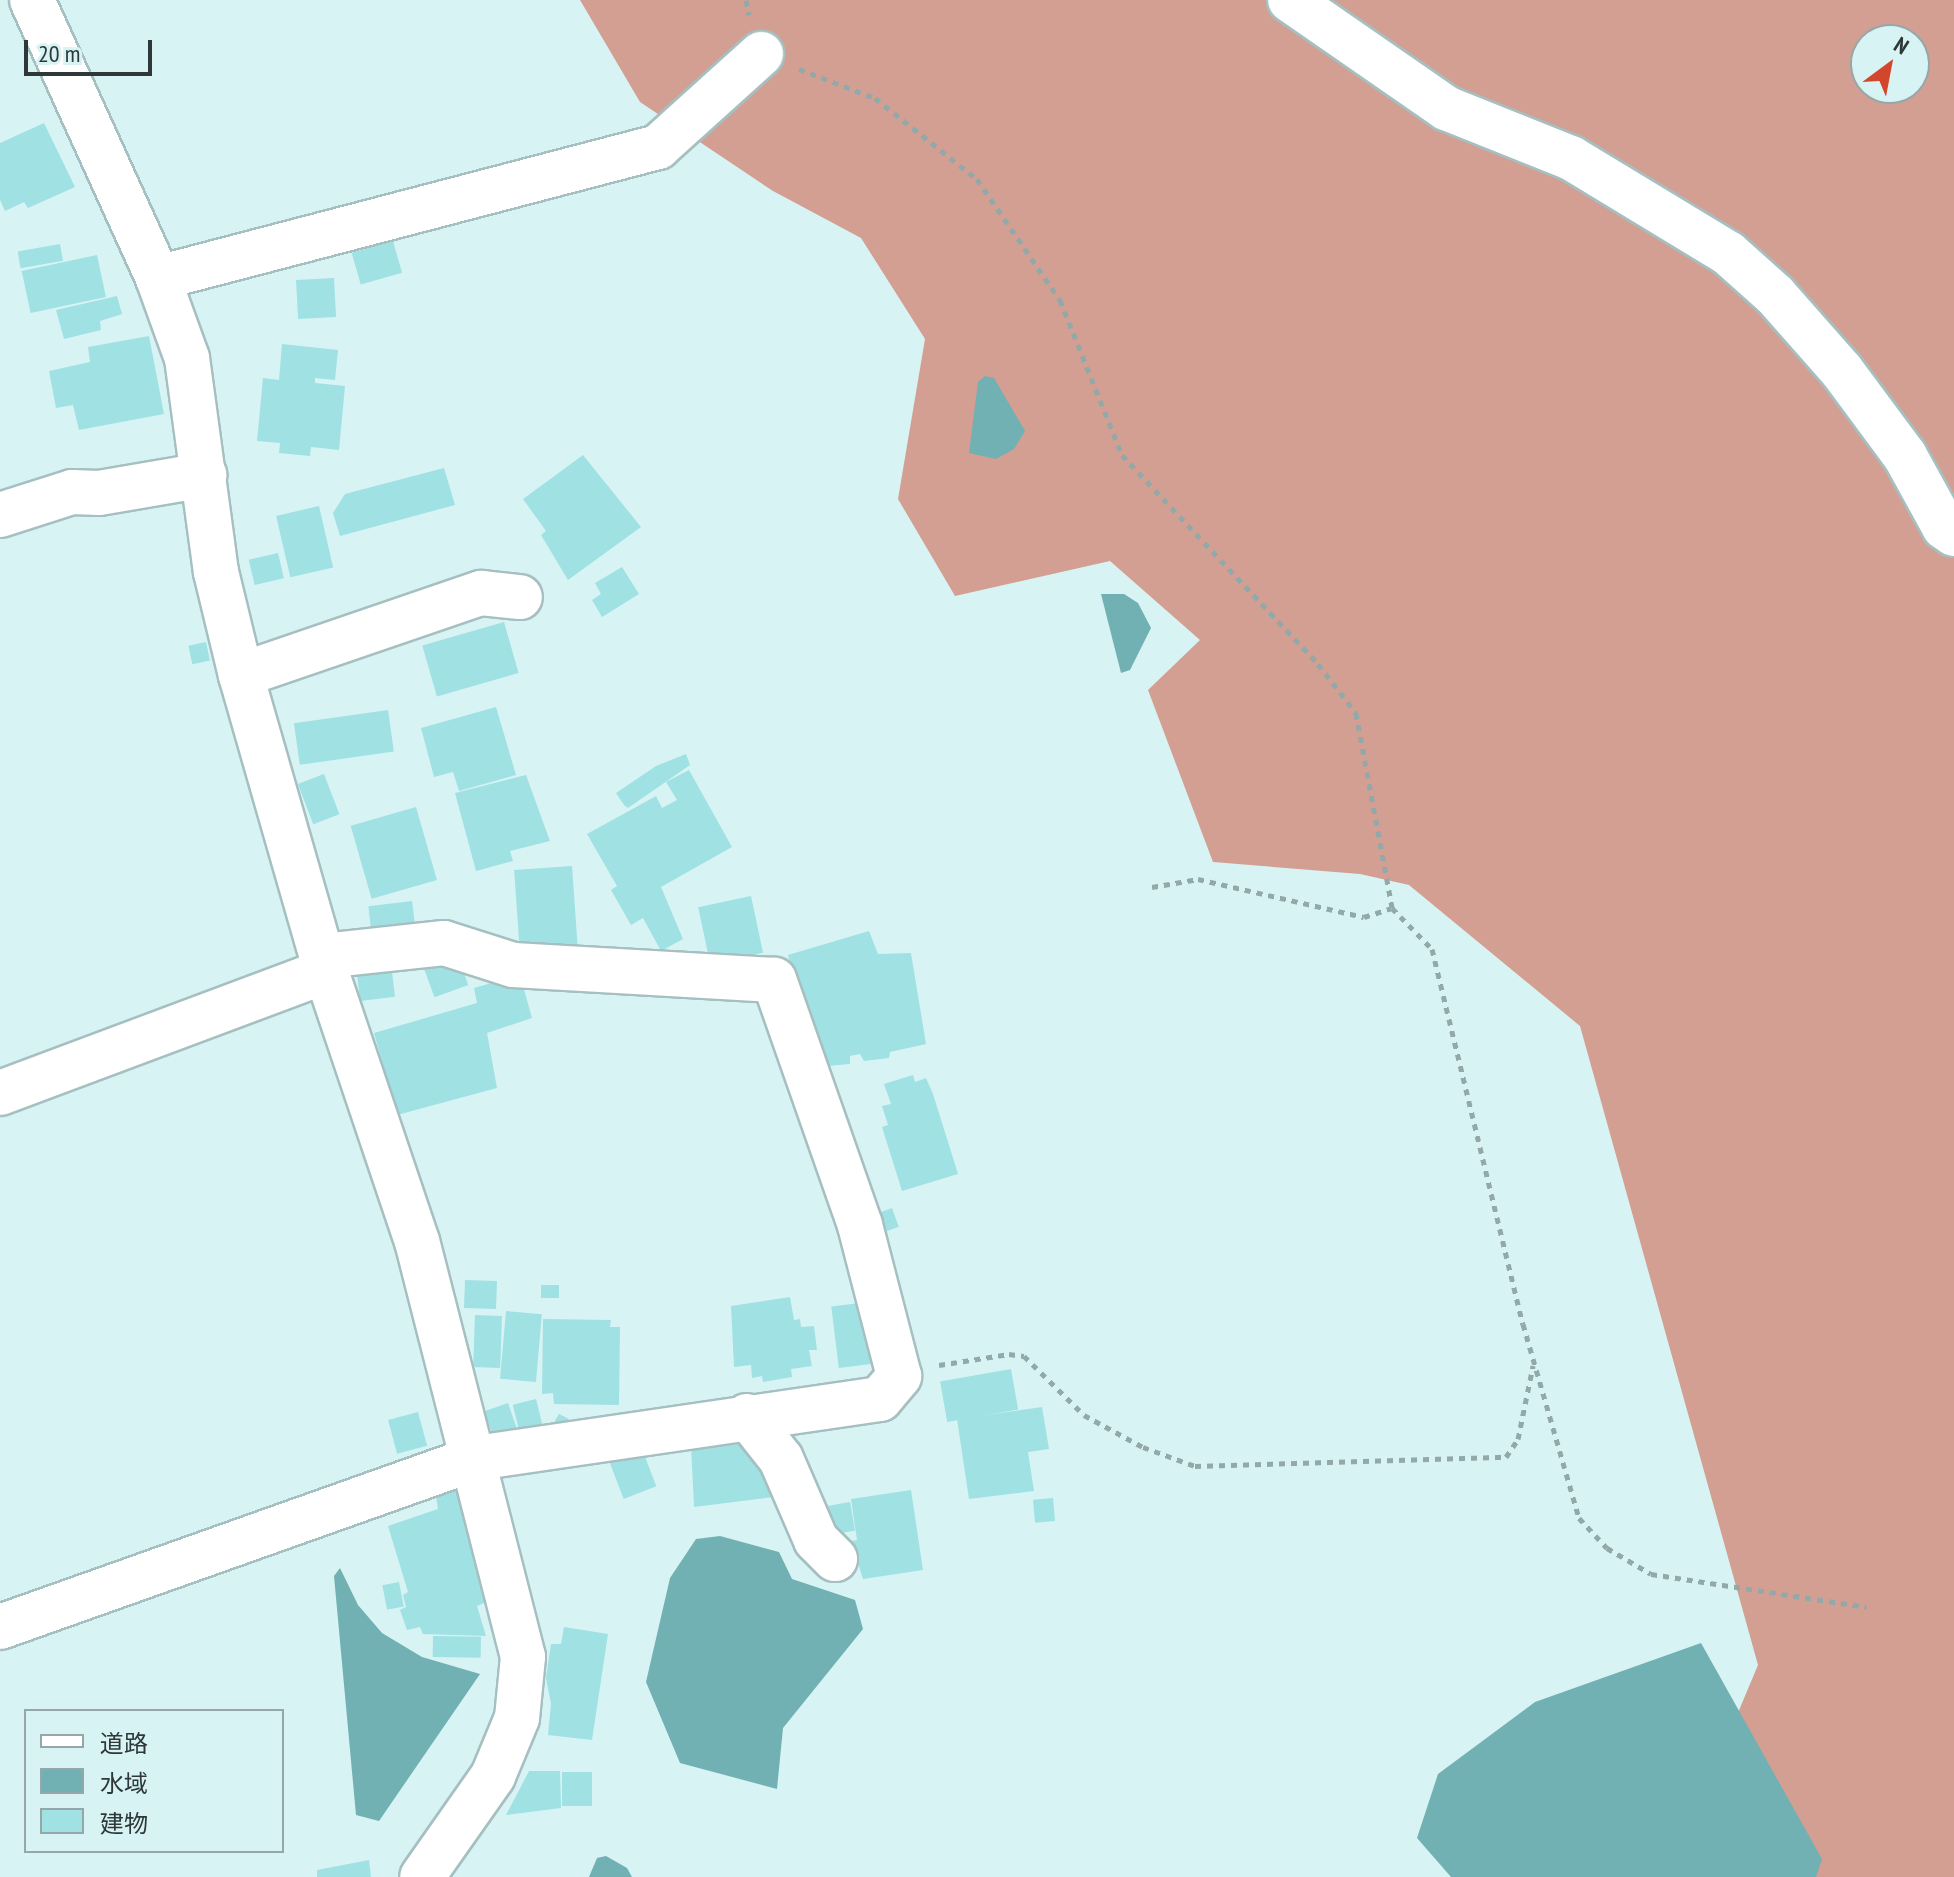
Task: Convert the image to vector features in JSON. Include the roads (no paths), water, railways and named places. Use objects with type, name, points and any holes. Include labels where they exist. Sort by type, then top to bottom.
[{"type":"street","points":[[32,0],[158,278],[187,358],[216,572],[241,675],[324,964],[417,1241],[476,1458],[523,1657],[517,1718],[493,1776],[422,1877]]},
{"type":"street","points":[[1290,0],[1446,108],[1571,158],[1728,253],[1775,295],[1842,371],[1905,456],[1944,527],[1954,534]]},
{"type":"street","points":[[158,278],[658,147],[761,54]]},
{"type":"street","points":[[0,515],[72,492],[99,493],[204,475]]},
{"type":"street","points":[[241,675],[481,593],[520,597]]},
{"type":"street","points":[[0,1093],[324,964],[444,943],[513,965],[774,980],[860,1225],[899,1376],[880,1399],[476,1458],[0,1627]]},
{"type":"street","points":[[747,1416],[781,1459],[816,1540],[835,1559]]},
{"type":"water","points":[[985,376],[994,378],[1025,431],[1014,449],[996,459],[969,453],[978,382]]},
{"type":"water","points":[[1101,594],[1124,594],[1138,603],[1151,628],[1130,670],[1121,673]]},
{"type":"water","points":[[720,1536],[779,1552],[792,1579],[855,1600],[863,1629],[783,1728],[777,1789],[680,1763],[646,1682],[670,1578],[696,1539]]},
{"type":"water","points":[[340,1568],[358,1605],[382,1633],[422,1657],[480,1674],[379,1821],[356,1815],[334,1576]]},
{"type":"water","points":[[1701,1643],[1822,1859],[1816,1877],[1451,1877],[1417,1838],[1438,1774],[1535,1702]]},
{"type":"water","points":[[606,1856],[627,1868],[632,1877],[589,1877],[597,1858]]}]
